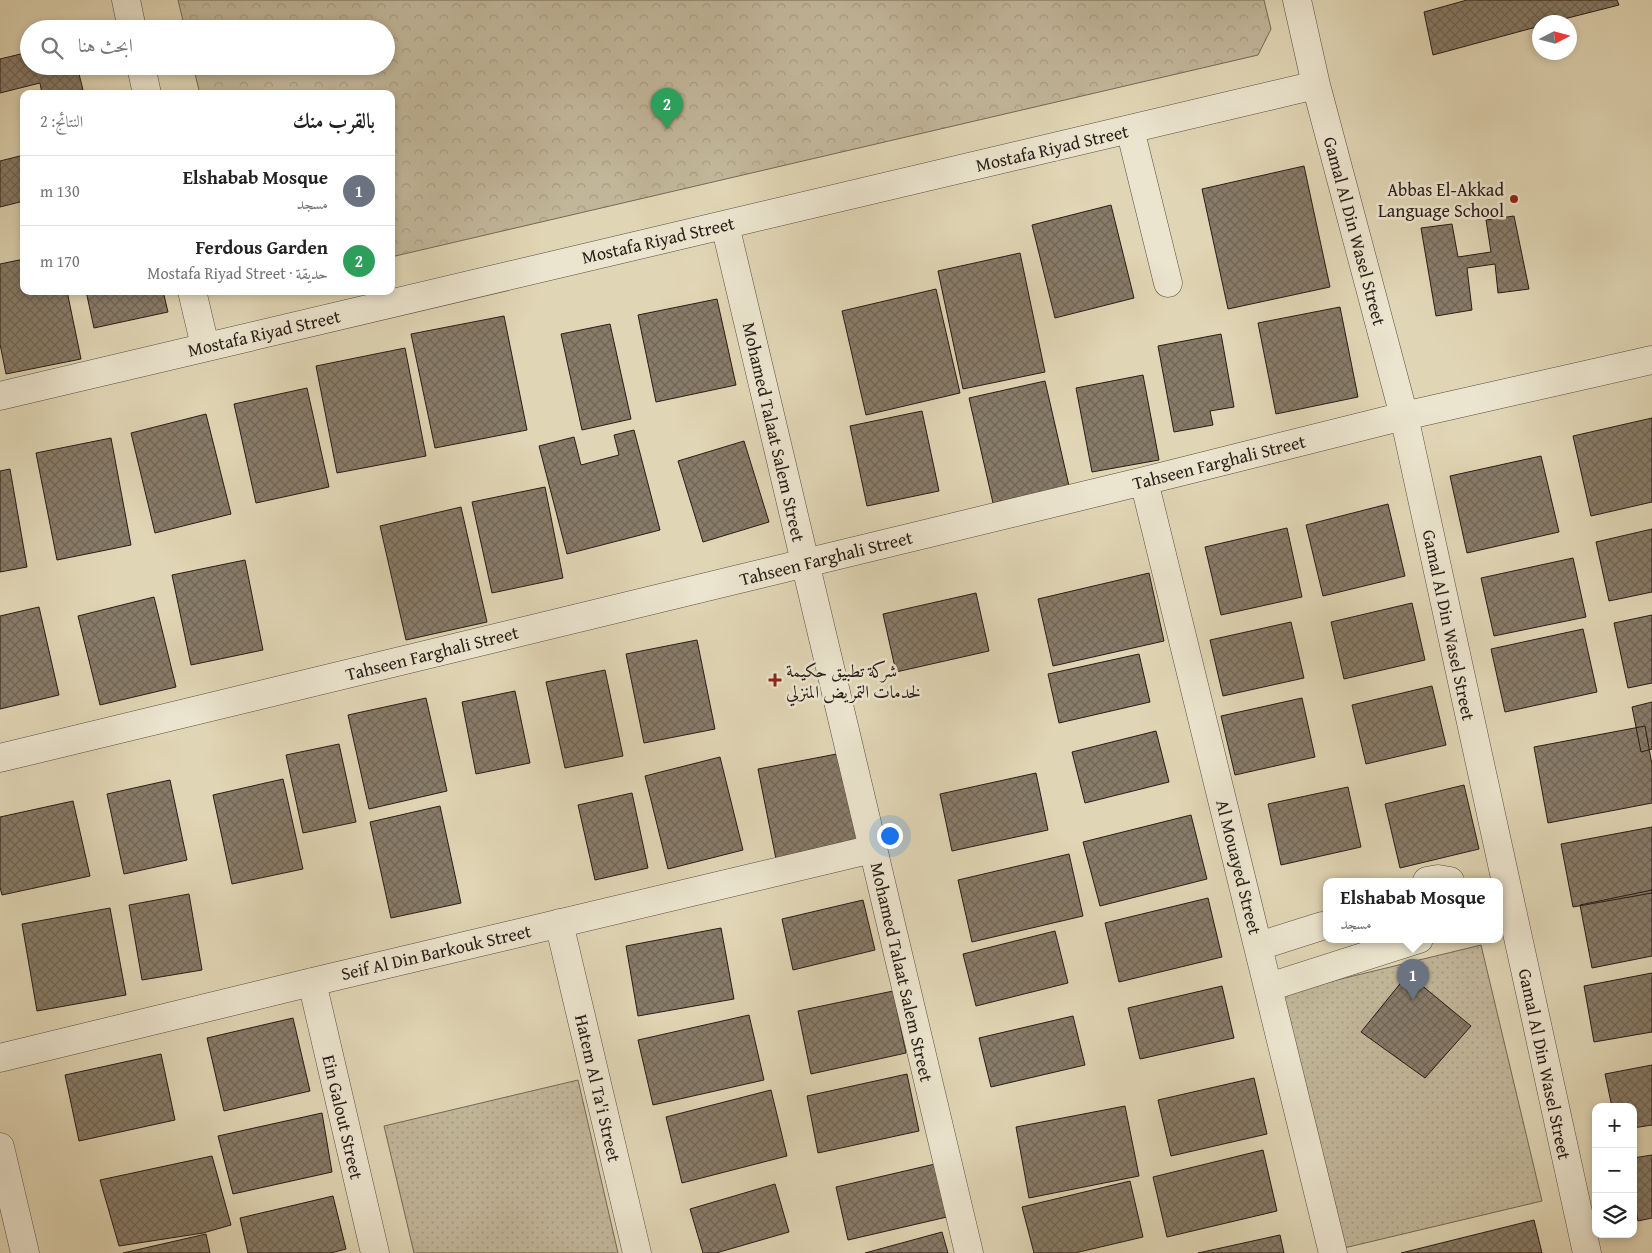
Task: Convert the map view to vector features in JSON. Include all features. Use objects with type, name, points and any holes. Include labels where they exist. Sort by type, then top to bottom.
[{"type":"street","points":[[126,0],[130,20]]},
{"type":"street","name":"Gamal Al Din Wasel Street","points":[[1297,0],[1316,85],[1404,416],[1587,1253]]},
{"type":"street","points":[[143,75],[146,90]]},
{"type":"street","name":"Mostafa Riyad Street","points":[[0,396],[205,346],[1316,85]]},
{"type":"street","points":[[1130,129],[1168,283]]},
{"type":"street","name":"Mohamed Talaat Salem Street","points":[[725,225],[969,1253]]},
{"type":"street","points":[[193,295],[205,346]]},
{"type":"street","name":"Tahseen Farghali Street","points":[[0,758],[1144,481],[1404,416],[1652,360]]},
{"type":"street","name":"Al Mouayed Street","points":[[1144,481],[1333,1253]]},
{"type":"street","name":"Seif Al Din Barkouk Street","points":[[0,1058],[873,849]]},
{"type":"street","points":[[1258,946],[1323,920]]},
{"type":"street","name":"Hatem Al Ta'i Street","points":[[559,923],[637,1253]]},
{"type":"street","points":[[1330,943],[1335,966]]},
{"type":"street","points":[[1269,987],[1407,943]]},
{"type":"street","name":"Ein Galout Street","points":[[312,982],[376,1253]]},
{"type":"street","points":[[0,1147],[25,1253]]},
{"type":"green space","points":[[178,0],[1264,0],[1271,29],[1258,55],[395,256],[395,90],[199,90],[195,75],[395,75],[395,20],[183,20]]},
{"type":"green space","points":[[1481,945],[1542,1201],[1344,1248],[1283,993]]},
{"type":"green space","points":[[578,1080],[618,1253],[414,1253],[384,1126]]},
{"type":"building","points":[[1467,0],[1617,0],[1619,5],[1577,16],[1532,15],[1532,28],[1433,55],[1424,12]]},
{"type":"building","points":[[20,54],[20,75],[79,75],[83,90],[41,90],[40,83],[0,93],[0,59]]},
{"type":"building","points":[[20,156],[20,202],[0,207],[0,161]]},
{"type":"building","points":[[1304,166],[1330,287],[1228,309],[1202,189]]},
{"type":"building","points":[[1111,205],[1134,298],[1055,318],[1032,225]]},
{"type":"building","points":[[1514,216],[1529,289],[1498,293],[1495,264],[1467,268],[1472,310],[1436,316],[1421,228],[1452,224],[1458,257],[1491,252],[1486,220]]},
{"type":"building","points":[[1020,253],[1045,372],[963,389],[938,271]]},
{"type":"building","points":[[20,260],[20,295],[68,295],[81,359],[6,374],[0,344],[0,264]]},
{"type":"building","points":[[936,289],[960,393],[866,415],[842,311]]},
{"type":"building","points":[[87,295],[164,295],[168,312],[94,328]]},
{"type":"building","points":[[717,299],[736,385],[656,402],[638,315]]},
{"type":"building","points":[[1340,307],[1358,397],[1276,414],[1258,323]]},
{"type":"building","points":[[504,316],[527,430],[435,448],[411,334]]},
{"type":"building","points":[[610,324],[631,419],[582,430],[561,334]]},
{"type":"building","points":[[1221,334],[1234,407],[1210,411],[1213,425],[1174,432],[1158,346]]},
{"type":"building","points":[[405,348],[426,456],[337,473],[316,366]]},
{"type":"building","points":[[1143,375],[1159,460],[1092,472],[1076,388]]},
{"type":"building","points":[[1045,381],[1069,486],[993,503],[969,398]]},
{"type":"building","points":[[307,388],[329,487],[256,503],[234,404]]},
{"type":"building","points":[[922,411],[939,491],[867,506],[850,426]]},
{"type":"building","points":[[206,414],[231,514],[155,533],[131,433]]},
{"type":"building","points":[[1652,418],[1652,502],[1591,516],[1573,436]]},
{"type":"building","points":[[634,430],[660,530],[567,554],[539,446],[574,437],[581,465],[619,455],[614,435]]},
{"type":"building","points":[[111,438],[131,545],[57,560],[36,453]]},
{"type":"building","points":[[744,441],[769,522],[703,542],[678,461]]},
{"type":"building","points":[[1541,456],[1559,532],[1467,553],[1450,476]]},
{"type":"building","points":[[10,469],[27,567],[0,572],[0,471]]},
{"type":"building","points":[[545,487],[563,578],[492,593],[472,502]]},
{"type":"building","points":[[1388,504],[1405,576],[1323,596],[1306,525]]},
{"type":"building","points":[[461,507],[487,622],[406,640],[380,526]]},
{"type":"building","points":[[1287,528],[1302,597],[1221,615],[1205,547]]},
{"type":"building","points":[[1652,529],[1652,592],[1609,601],[1596,542]]},
{"type":"building","points":[[1573,558],[1586,617],[1494,636],[1481,578]]},
{"type":"building","points":[[245,560],[263,650],[191,665],[172,575]]},
{"type":"building","points":[[1149,573],[1164,641],[1053,666],[1038,599]]},
{"type":"building","points":[[976,593],[989,651],[896,672],[883,614]]},
{"type":"building","points":[[154,597],[176,687],[100,705],[78,616]]},
{"type":"building","points":[[1412,603],[1425,660],[1344,679],[1331,622]]},
{"type":"building","points":[[39,607],[59,695],[0,709],[0,616]]},
{"type":"building","points":[[1652,615],[1652,683],[1628,688],[1614,623]]},
{"type":"building","points":[[1291,622],[1304,678],[1223,696],[1210,640]]},
{"type":"building","points":[[1583,629],[1597,692],[1505,712],[1491,649]]},
{"type":"building","points":[[697,640],[715,729],[644,743],[626,654]]},
{"type":"building","points":[[1139,654],[1150,702],[1059,723],[1048,674]]},
{"type":"building","points":[[605,670],[623,756],[565,768],[546,682]]},
{"type":"building","points":[[1432,686],[1446,745],[1366,764],[1352,705]]},
{"type":"building","points":[[515,691],[530,763],[476,774],[462,702]]},
{"type":"building","points":[[426,698],[447,791],[369,809],[348,715]]},
{"type":"building","points":[[1302,698],[1315,757],[1235,775],[1221,716]]},
{"type":"building","points":[[1652,702],[1652,749],[1641,752],[1632,707]]},
{"type":"building","points":[[1645,726],[1652,765],[1652,803],[1548,823],[1534,747]]},
{"type":"building","points":[[1156,731],[1169,782],[1085,803],[1072,752]]},
{"type":"building","points":[[339,744],[356,822],[303,833],[286,755]]},
{"type":"building","points":[[842,753],[860,842],[776,859],[758,769]]},
{"type":"building","points":[[720,757],[743,850],[668,869],[645,776]]},
{"type":"building","points":[[1036,773],[1048,830],[952,851],[940,794]]},
{"type":"building","points":[[283,779],[303,869],[232,884],[213,795]]},
{"type":"building","points":[[170,780],[187,860],[124,874],[107,794]]},
{"type":"building","points":[[1464,785],[1479,849],[1400,868],[1385,804]]},
{"type":"building","points":[[1348,787],[1361,847],[1281,865],[1268,804]]},
{"type":"building","points":[[632,793],[648,868],[595,880],[578,805]]},
{"type":"building","points":[[73,801],[90,876],[2,895],[0,887],[0,817]]},
{"type":"building","points":[[440,806],[461,903],[391,918],[370,822]]},
{"type":"building","points":[[1191,815],[1207,879],[1100,906],[1083,842]]},
{"type":"building","points":[[1652,827],[1652,893],[1573,907],[1561,844]]},
{"type":"building","points":[[1069,854],[1083,916],[972,942],[958,880]]},
{"type":"building","points":[[1652,890],[1652,956],[1592,968],[1580,905]]},
{"type":"building","points":[[189,894],[202,970],[142,980],[129,905]]},
{"type":"building","points":[[1208,898],[1222,957],[1119,982],[1105,923]]},
{"type":"building","points":[[863,900],[875,950],[793,970],[782,919]]},
{"type":"building","points":[[110,908],[126,995],[37,1011],[22,924]]},
{"type":"building","points":[[721,928],[734,999],[638,1016],[626,946]]},
{"type":"building","points":[[1055,931],[1068,983],[976,1006],[963,954]]},
{"type":"building","points":[[1652,973],[1652,1032],[1594,1042],[1584,986]]},
{"type":"building","points":[[1408,974],[1471,1026],[1425,1078],[1361,1032]]},
{"type":"building","points":[[1222,986],[1234,1038],[1140,1059],[1128,1008]]},
{"type":"building","points":[[893,991],[906,1053],[811,1074],[798,1011]]},
{"type":"building","points":[[749,1015],[764,1080],[653,1105],[638,1040]]},
{"type":"building","points":[[1073,1016],[1085,1065],[991,1087],[979,1038]]},
{"type":"building","points":[[293,1018],[310,1091],[224,1111],[207,1038]]},
{"type":"building","points":[[161,1054],[175,1120],[79,1141],[65,1075]]},
{"type":"building","points":[[1652,1065],[1652,1125],[1637,1127],[1637,1103],[1611,1103],[1605,1074]]},
{"type":"building","points":[[907,1074],[919,1131],[818,1153],[807,1096]]},
{"type":"building","points":[[1254,1078],[1267,1134],[1171,1156],[1158,1100]]},
{"type":"building","points":[[771,1090],[787,1156],[682,1183],[666,1117]]},
{"type":"building","points":[[1125,1106],[1139,1176],[1029,1198],[1016,1127]]},
{"type":"building","points":[[322,1113],[332,1172],[233,1194],[218,1136]]},
{"type":"building","points":[[1263,1150],[1277,1211],[1167,1237],[1153,1177]]},
{"type":"building","points":[[1652,1155],[1652,1218],[1638,1221],[1637,1216],[1637,1157]]},
{"type":"building","points":[[212,1156],[231,1225],[203,1233],[119,1246],[100,1180]]},
{"type":"building","points":[[935,1164],[947,1217],[848,1240],[836,1187]]},
{"type":"building","points":[[1130,1181],[1143,1237],[1075,1253],[1034,1253],[1022,1207]]},
{"type":"building","points":[[775,1184],[789,1232],[716,1253],[703,1253],[690,1209]]},
{"type":"building","points":[[333,1196],[346,1249],[331,1253],[248,1253],[240,1218]]},
{"type":"building","points":[[1534,1220],[1542,1253],[1401,1253]]},
{"type":"building","points":[[942,1232],[948,1253],[865,1253]]},
{"type":"building","points":[[206,1234],[210,1253],[123,1253]]},
{"type":"building","points":[[1280,1235],[1284,1253],[1198,1253]]},
{"type":"place","name":"Ferdous Garden","points":[[667,129]]},
{"type":"place","name":"Abbas El-Akkad Language School","points":[[1514,199]]},
{"type":"place","name":"شركة تطبيق حكيمة لخدمات التمريض المنزلي","points":[[775,680]]},
{"type":"place","name":"Elshabab Mosque","points":[[1413,1000]]}]
